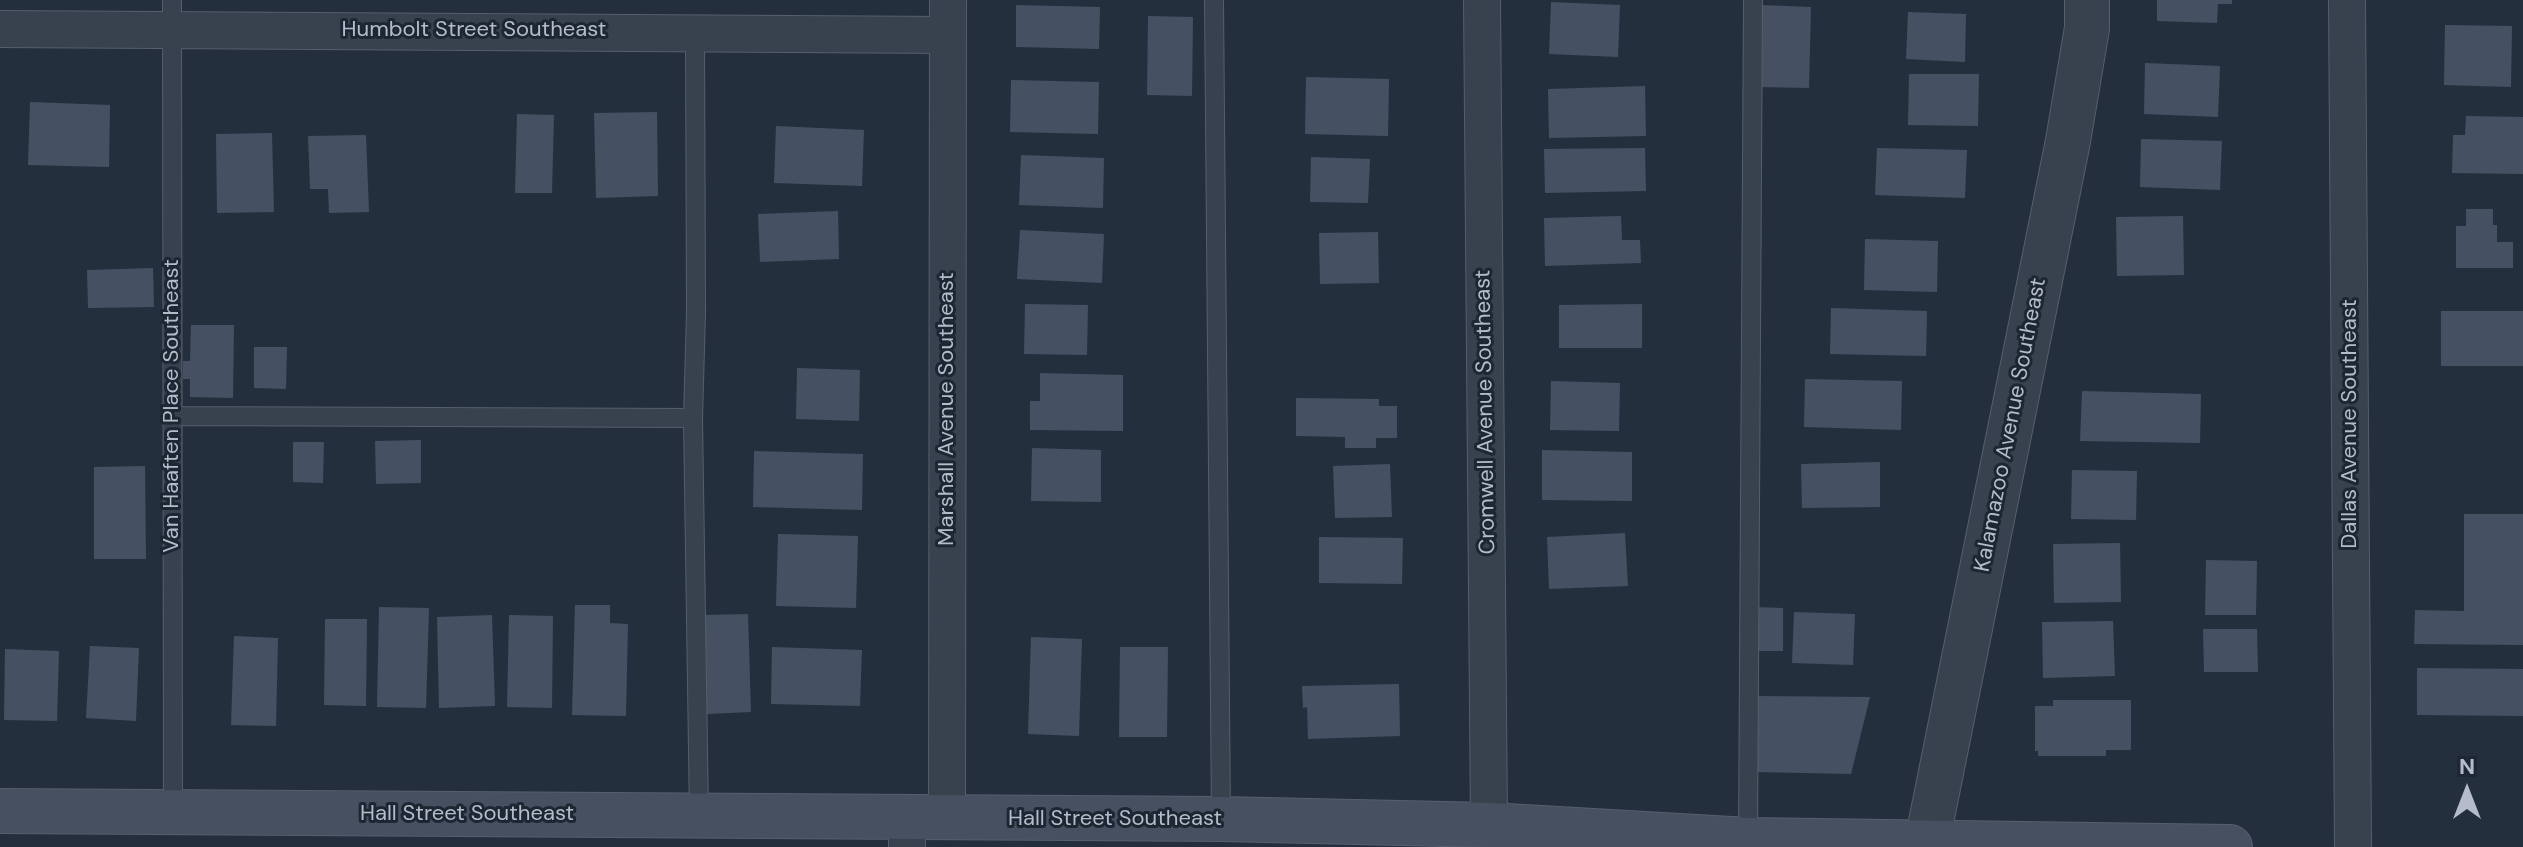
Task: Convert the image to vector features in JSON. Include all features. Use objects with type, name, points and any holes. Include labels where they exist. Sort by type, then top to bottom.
[{"type":"main road","name":"Hall Street Southeast","points":[[0,811],[699,816],[920,827],[1221,819],[1489,825],[1748,840],[1927,845],[2230,847]]},
{"type":"street","name":"Cromwell Avenue Southeast","points":[[1482,0],[1489,825]]},
{"type":"street","name":"Kalamazoo Avenue Southeast","points":[[1927,845],[2068,141],[2087,28],[2087,0]]},
{"type":"street","name":"Dallas Avenue Southeast","points":[[2347,0],[2353,847]]},
{"type":"street","name":"Humbolt Street Southeast","points":[[0,29],[172,15],[695,31],[948,17]]},
{"type":"street","name":"Marshall Avenue Southeast","points":[[920,827],[948,17]]},
{"type":"lane","points":[[1214,0],[1221,819]]},
{"type":"lane","points":[[1748,840],[1753,0]]},
{"type":"lane","name":"Van Haaften Place Southeast","points":[[172,15],[173,812]]},
{"type":"lane","points":[[695,31],[696,313],[693,418],[699,816]]},
{"type":"lane","points":[[173,416],[693,418]]},
{"type":"building","points":[[2157,0],[2232,0],[2232,4],[2218,4],[2217,23],[2157,21]]},
{"type":"building","points":[[1551,2],[1620,5],[1618,57],[1549,54]]},
{"type":"building","points":[[1016,5],[1100,7],[1099,49],[1016,47]]},
{"type":"building","points":[[1761,5],[1811,7],[1809,88],[1759,87]]},
{"type":"building","points":[[1908,12],[1966,14],[1965,62],[1906,59]]},
{"type":"building","points":[[1148,16],[1193,17],[1192,96],[1147,95]]},
{"type":"building","points":[[2445,25],[2512,26],[2511,87],[2444,85]]},
{"type":"building","points":[[2145,63],[2220,66],[2218,117],[2144,114]]},
{"type":"building","points":[[1909,74],[1979,74],[1978,126],[1908,125]]},
{"type":"building","points":[[1306,77],[1389,79],[1388,136],[1305,134]]},
{"type":"building","points":[[1011,80],[1099,82],[1098,134],[1010,132]]},
{"type":"building","points":[[1645,86],[1646,136],[1549,138],[1548,89]]},
{"type":"building","points":[[30,102],[110,105],[109,167],[28,165]]},
{"type":"building","points":[[657,112],[658,196],[596,198],[594,113]]},
{"type":"building","points":[[517,114],[554,115],[552,193],[515,193]]},
{"type":"building","points":[[2466,116],[2523,117],[2523,174],[2452,173],[2453,135],[2465,135]]},
{"type":"building","points":[[776,126],[864,130],[862,186],[774,183]]},
{"type":"building","points":[[272,133],[274,212],[217,213],[216,134]]},
{"type":"building","points":[[366,135],[369,212],[329,213],[328,189],[310,189],[308,136]]},
{"type":"building","points":[[2141,139],[2222,141],[2220,190],[2140,187]]},
{"type":"building","points":[[1645,148],[1646,191],[1545,193],[1544,149]]},
{"type":"building","points":[[1877,148],[1967,150],[1965,198],[1875,195]]},
{"type":"building","points":[[1021,155],[1104,158],[1103,208],[1019,205]]},
{"type":"building","points":[[1311,157],[1370,159],[1368,203],[1310,202]]},
{"type":"building","points":[[2466,209],[2493,209],[2497,242],[2513,242],[2513,268],[2456,268],[2456,226],[2466,226]]},
{"type":"building","points":[[838,211],[839,259],[760,262],[758,214]]},
{"type":"building","points":[[1621,216],[1622,240],[1640,240],[1641,263],[1545,266],[1544,218]]},
{"type":"building","points":[[2183,216],[2184,275],[2117,276],[2116,217]]},
{"type":"building","points":[[1020,230],[1104,234],[1102,283],[1017,279]]},
{"type":"building","points":[[1378,232],[1379,283],[1320,284],[1319,233]]},
{"type":"building","points":[[1865,239],[1938,241],[1937,292],[1864,290]]},
{"type":"building","points":[[153,268],[154,307],[88,308],[87,270]]},
{"type":"building","points":[[1025,304],[1088,305],[1087,355],[1024,354]]},
{"type":"building","points":[[1642,304],[1642,348],[1559,348],[1559,305]]},
{"type":"building","points":[[1831,308],[1927,311],[1926,356],[1830,354]]},
{"type":"building","points":[[2441,311],[2523,311],[2523,366],[2441,366]]},
{"type":"building","points":[[191,325],[234,325],[233,398],[190,397],[190,379],[183,379],[183,361],[190,361]]},
{"type":"building","points":[[254,347],[287,347],[286,389],[254,388]]},
{"type":"building","points":[[797,368],[860,370],[859,421],[796,419]]},
{"type":"building","points":[[1040,373],[1123,375],[1123,431],[1030,430],[1030,401],[1040,401]]},
{"type":"building","points":[[1805,379],[1902,381],[1901,430],[1804,427]]},
{"type":"building","points":[[1551,381],[1620,383],[1619,431],[1550,430]]},
{"type":"building","points":[[2082,391],[2201,394],[2200,443],[2080,441]]},
{"type":"building","points":[[1296,398],[1379,399],[1379,406],[1397,406],[1397,438],[1376,438],[1376,448],[1345,448],[1345,437],[1296,436]]},
{"type":"building","points":[[421,440],[421,483],[376,484],[375,441]]},
{"type":"building","points":[[293,442],[324,442],[323,483],[293,482]]},
{"type":"building","points":[[1032,448],[1101,450],[1101,502],[1031,501]]},
{"type":"building","points":[[1542,450],[1632,452],[1632,501],[1542,500]]},
{"type":"building","points":[[754,451],[863,454],[862,510],[753,507]]},
{"type":"building","points":[[1880,462],[1880,507],[1802,508],[1801,464]]},
{"type":"building","points":[[1390,464],[1392,517],[1335,518],[1333,466]]},
{"type":"building","points":[[145,466],[146,559],[94,559],[94,467]]},
{"type":"building","points":[[2072,470],[2137,471],[2136,520],[2071,519]]},
{"type":"building","points":[[2464,514],[2523,514],[2523,645],[2414,644],[2415,610],[2464,611]]},
{"type":"building","points":[[1625,533],[1628,586],[1549,589],[1547,537]]},
{"type":"building","points":[[778,534],[858,536],[856,608],[776,606]]},
{"type":"building","points":[[1319,537],[1403,538],[1402,584],[1319,583]]},
{"type":"building","points":[[2120,543],[2121,602],[2054,603],[2053,544]]},
{"type":"building","points":[[2206,560],[2257,561],[2256,615],[2205,615]]},
{"type":"building","points":[[575,605],[610,605],[610,623],[628,624],[626,716],[572,715]]},
{"type":"building","points":[[379,607],[429,608],[426,708],[377,707]]},
{"type":"building","points":[[1754,607],[1783,608],[1783,651],[1754,651]]},
{"type":"building","points":[[1794,612],[1855,614],[1853,665],[1792,663]]},
{"type":"building","points":[[748,614],[751,712],[707,714],[703,615]]},
{"type":"building","points":[[492,615],[495,706],[439,708],[437,617]]},
{"type":"building","points":[[509,615],[553,616],[552,708],[507,707]]},
{"type":"building","points":[[325,619],[367,619],[366,706],[324,705]]},
{"type":"building","points":[[2113,621],[2115,676],[2043,678],[2042,622]]},
{"type":"building","points":[[2203,629],[2257,629],[2258,672],[2204,672]]},
{"type":"building","points":[[234,636],[278,638],[276,726],[231,725]]},
{"type":"building","points":[[1031,637],[1082,639],[1079,736],[1028,734]]},
{"type":"building","points":[[90,646],[139,648],[136,721],[86,718]]},
{"type":"building","points":[[772,647],[862,650],[860,706],[771,704]]},
{"type":"building","points":[[1120,647],[1168,647],[1167,737],[1119,737]]},
{"type":"building","points":[[5,649],[59,651],[57,721],[4,720]]},
{"type":"building","points":[[2417,668],[2523,669],[2523,716],[2417,715]]},
{"type":"building","points":[[1399,684],[1400,736],[1308,739],[1307,707],[1303,708],[1302,686]]},
{"type":"building","points":[[1756,696],[1870,697],[1851,774],[1756,772]]},
{"type":"building","points":[[2053,700],[2131,700],[2131,750],[2106,750],[2106,756],[2038,756],[2038,751],[2035,751],[2035,706],[2053,706]]}]
